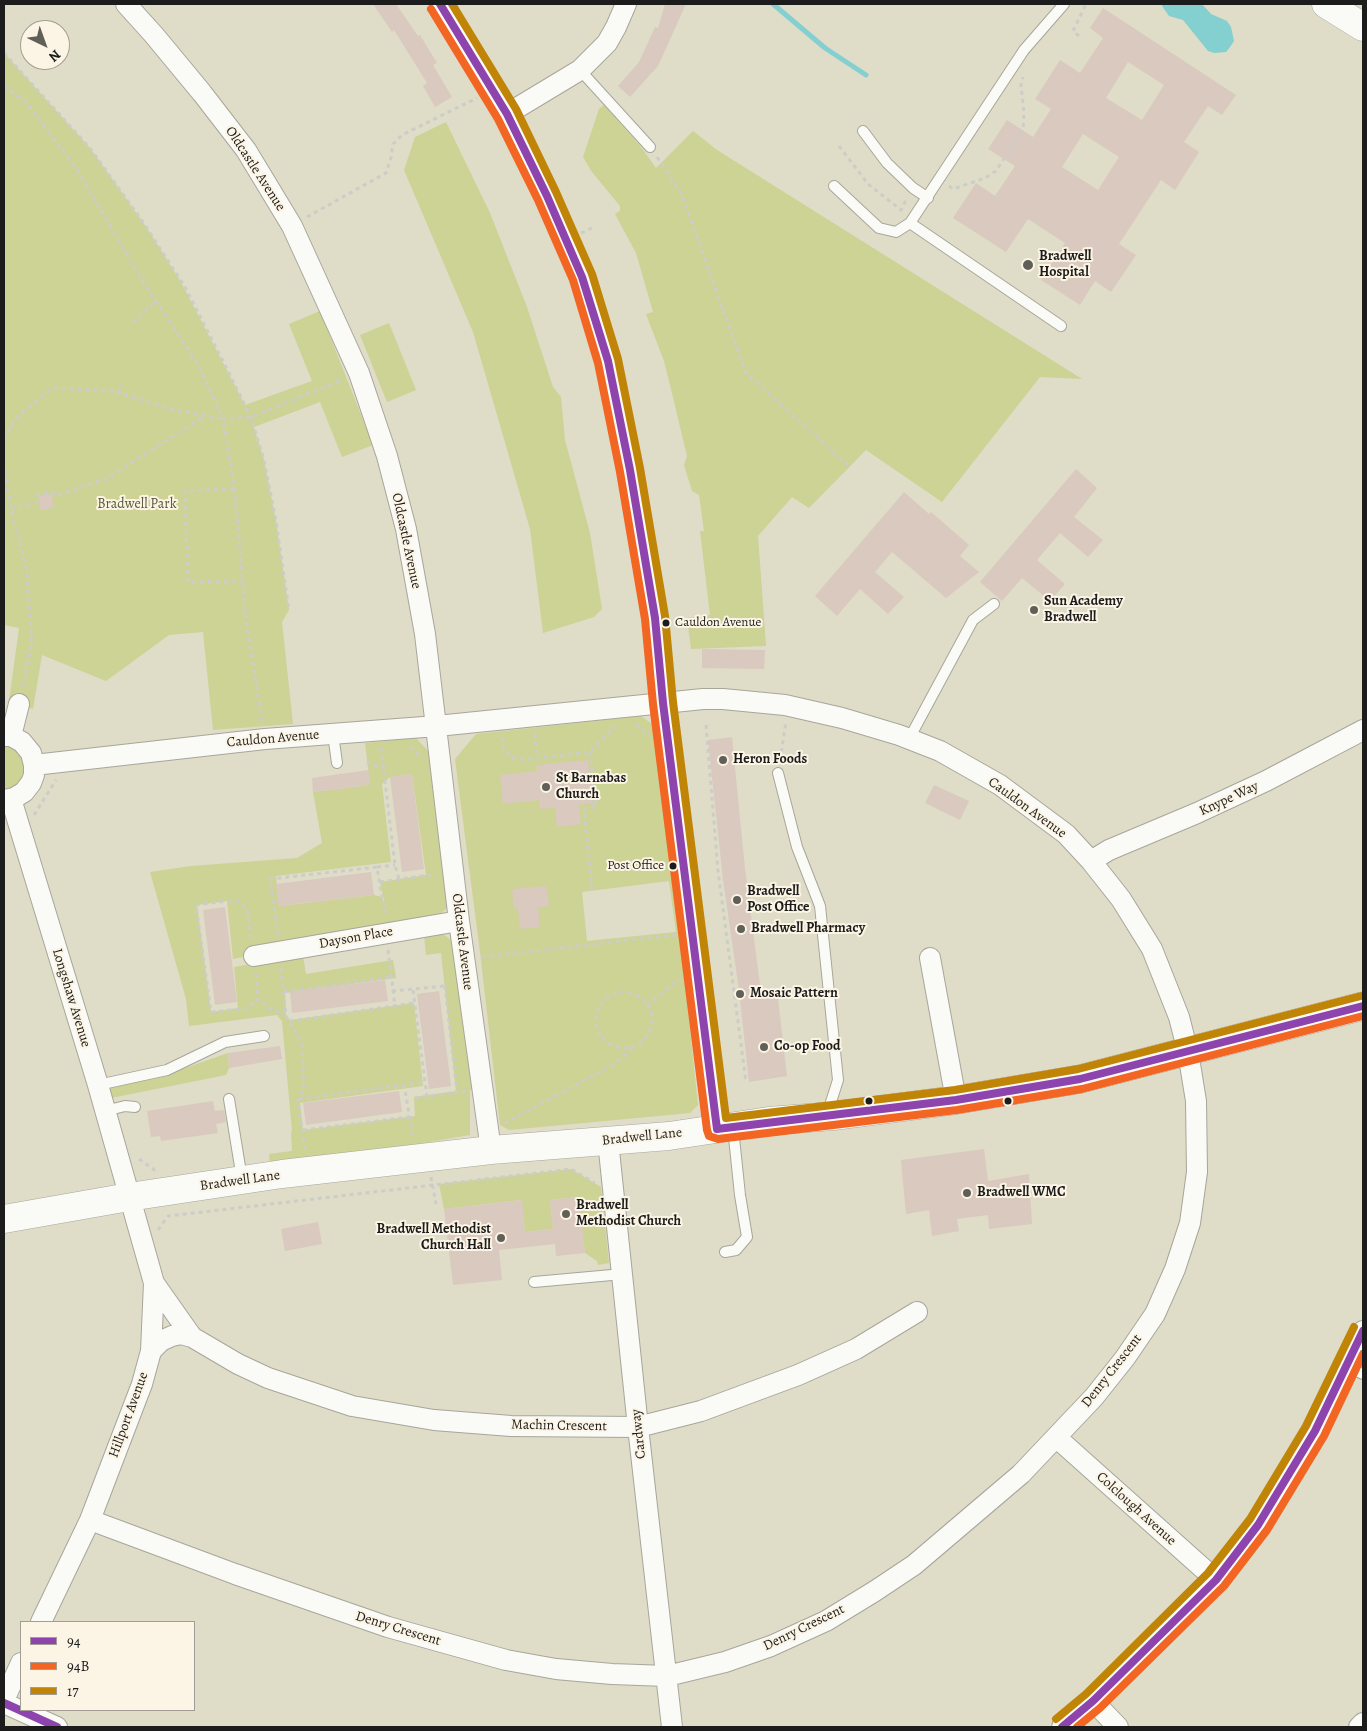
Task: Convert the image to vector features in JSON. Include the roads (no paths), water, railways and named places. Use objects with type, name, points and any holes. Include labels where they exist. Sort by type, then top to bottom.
[{"type":"main road","points":[[1326,4],[1363,27]]},
{"type":"main road","name":"Bradwell Lane","points":[[4,1219],[242,1180],[491,1150],[670,1136],[956,1100],[1080,1079],[1363,1006]]},
{"type":"street","name":"Oldcastle Avenue","points":[[126,4],[202,93],[240,143],[292,226],[359,373],[387,456],[406,529],[425,634],[459,921],[477,959],[468,983],[491,1150]]},
{"type":"street","points":[[440,4],[507,114],[547,196],[582,277],[608,361],[630,470],[655,618],[683,907],[692,933],[696,967],[725,1128]]},
{"type":"street","points":[[507,114],[580,70],[607,43],[626,4]]},
{"type":"street","name":"Cauldon Avenue","points":[[34,765],[265,739],[437,726],[663,703],[723,699],[789,706],[842,718],[940,751],[1000,785],[1066,834],[1091,861],[1121,899],[1152,949],[1179,1017],[1188,1052]]},
{"type":"street","points":[[8,800],[24,792],[34,775],[33,758],[28,748],[22,742],[7,736],[19,704]]},
{"type":"street","name":"Knype Way","points":[[1091,861],[1109,850],[1197,813],[1266,781],[1363,730]]},
{"type":"street","name":"Longshaw Avenue","points":[[8,800],[98,1085],[129,1197]]},
{"type":"street","name":"Dayson Place","points":[[254,956],[280,956],[388,933],[459,921]]},
{"type":"street","points":[[930,958],[956,1100]]},
{"type":"street","name":"Denry Crescent","points":[[90,1520],[235,1574],[388,1627],[506,1660],[556,1669],[667,1676],[725,1662],[771,1646],[826,1621],[914,1565],[1022,1474],[1094,1397],[1125,1358],[1155,1314],[1175,1269],[1190,1223],[1197,1172],[1196,1102],[1188,1052]]},
{"type":"street","name":"Cardway","points":[[608,1141],[672,1727]]},
{"type":"street","name":"Hillport Avenue","points":[[41,1621],[90,1520],[142,1384],[151,1352],[154,1283],[129,1197]]},
{"type":"street","name":"Machin Crescent","points":[[154,1283],[192,1337],[238,1364],[268,1378],[352,1406],[434,1420],[511,1426],[638,1427],[701,1411],[798,1375],[856,1348],[918,1312]]},
{"type":"street","points":[[1062,1727],[1092,1701],[1216,1580],[1258,1525],[1315,1431],[1355,1371],[1363,1331]]},
{"type":"street","points":[[151,1352],[161,1341],[172,1336],[181,1334],[192,1337]]},
{"type":"street","name":"Colclough Avenue","points":[[1057,1438],[1216,1580]]},
{"type":"street","points":[[20,1665],[4,1701],[20,1709]]},
{"type":"street","points":[[1092,1701],[1118,1727]]},
{"type":"street","points":[[24,1711],[57,1727]]},
{"type":"street","points":[[1359,1727],[1363,1723]]},
{"type":"lane","points":[[834,186],[879,228],[896,232],[910,224],[1024,50],[1064,4]]},
{"type":"lane","points":[[580,70],[650,147]]},
{"type":"lane","points":[[863,131],[887,163],[913,188],[928,198]]},
{"type":"lane","points":[[910,224],[1061,326]]},
{"type":"lane","points":[[909,739],[973,620],[994,604]]},
{"type":"lane","points":[[334,734],[337,763]]},
{"type":"lane","points":[[778,773],[797,847],[820,906],[838,1080],[832,1102],[833,1116]]},
{"type":"lane","points":[[98,1085],[167,1070],[225,1042],[264,1036]]},
{"type":"lane","points":[[229,1099],[242,1180]]},
{"type":"lane","points":[[105,1111],[125,1106],[135,1107]]},
{"type":"lane","points":[[725,1128],[747,1236],[736,1250],[725,1252]]},
{"type":"lane","points":[[534,1282],[623,1274]]},
{"type":"water","points":[[1163,4],[1202,4],[1211,14],[1227,21],[1231,27],[1234,41],[1226,52],[1214,53],[1208,51],[1183,20],[1169,16],[1162,6]]},
{"type":"waterway","points":[[773,4],[825,48],[866,75]]},
{"type":"place","name":"Bradwell Hospital","points":[[1028,265]]},
{"type":"place","name":"Sun Academy Bradwell","points":[[1034,610]]},
{"type":"place","name":"Cauldon Avenue","points":[[666,623]]},
{"type":"place","name":"Heron Foods","points":[[723,760]]},
{"type":"place","name":"St Barnabas Church","points":[[546,787]]},
{"type":"place","name":"Post Office","points":[[673,866]]},
{"type":"place","name":"Bradwell Post Office","points":[[737,900]]},
{"type":"place","name":"Bradwell Pharmacy","points":[[741,929]]},
{"type":"place","name":"Mosaic Pattern","points":[[740,994]]},
{"type":"place","name":"Co-op Food","points":[[764,1047]]},
{"type":"place","name":"Bradwell WMC","points":[[967,1193]]},
{"type":"place","name":"Bradwell Methodist Church","points":[[566,1214]]},
{"type":"place","name":"Bradwell Methodist Church Hall","points":[[501,1238]]},
{"type":"park label","name":"Bradwell Park","points":[[137,505]]}]
